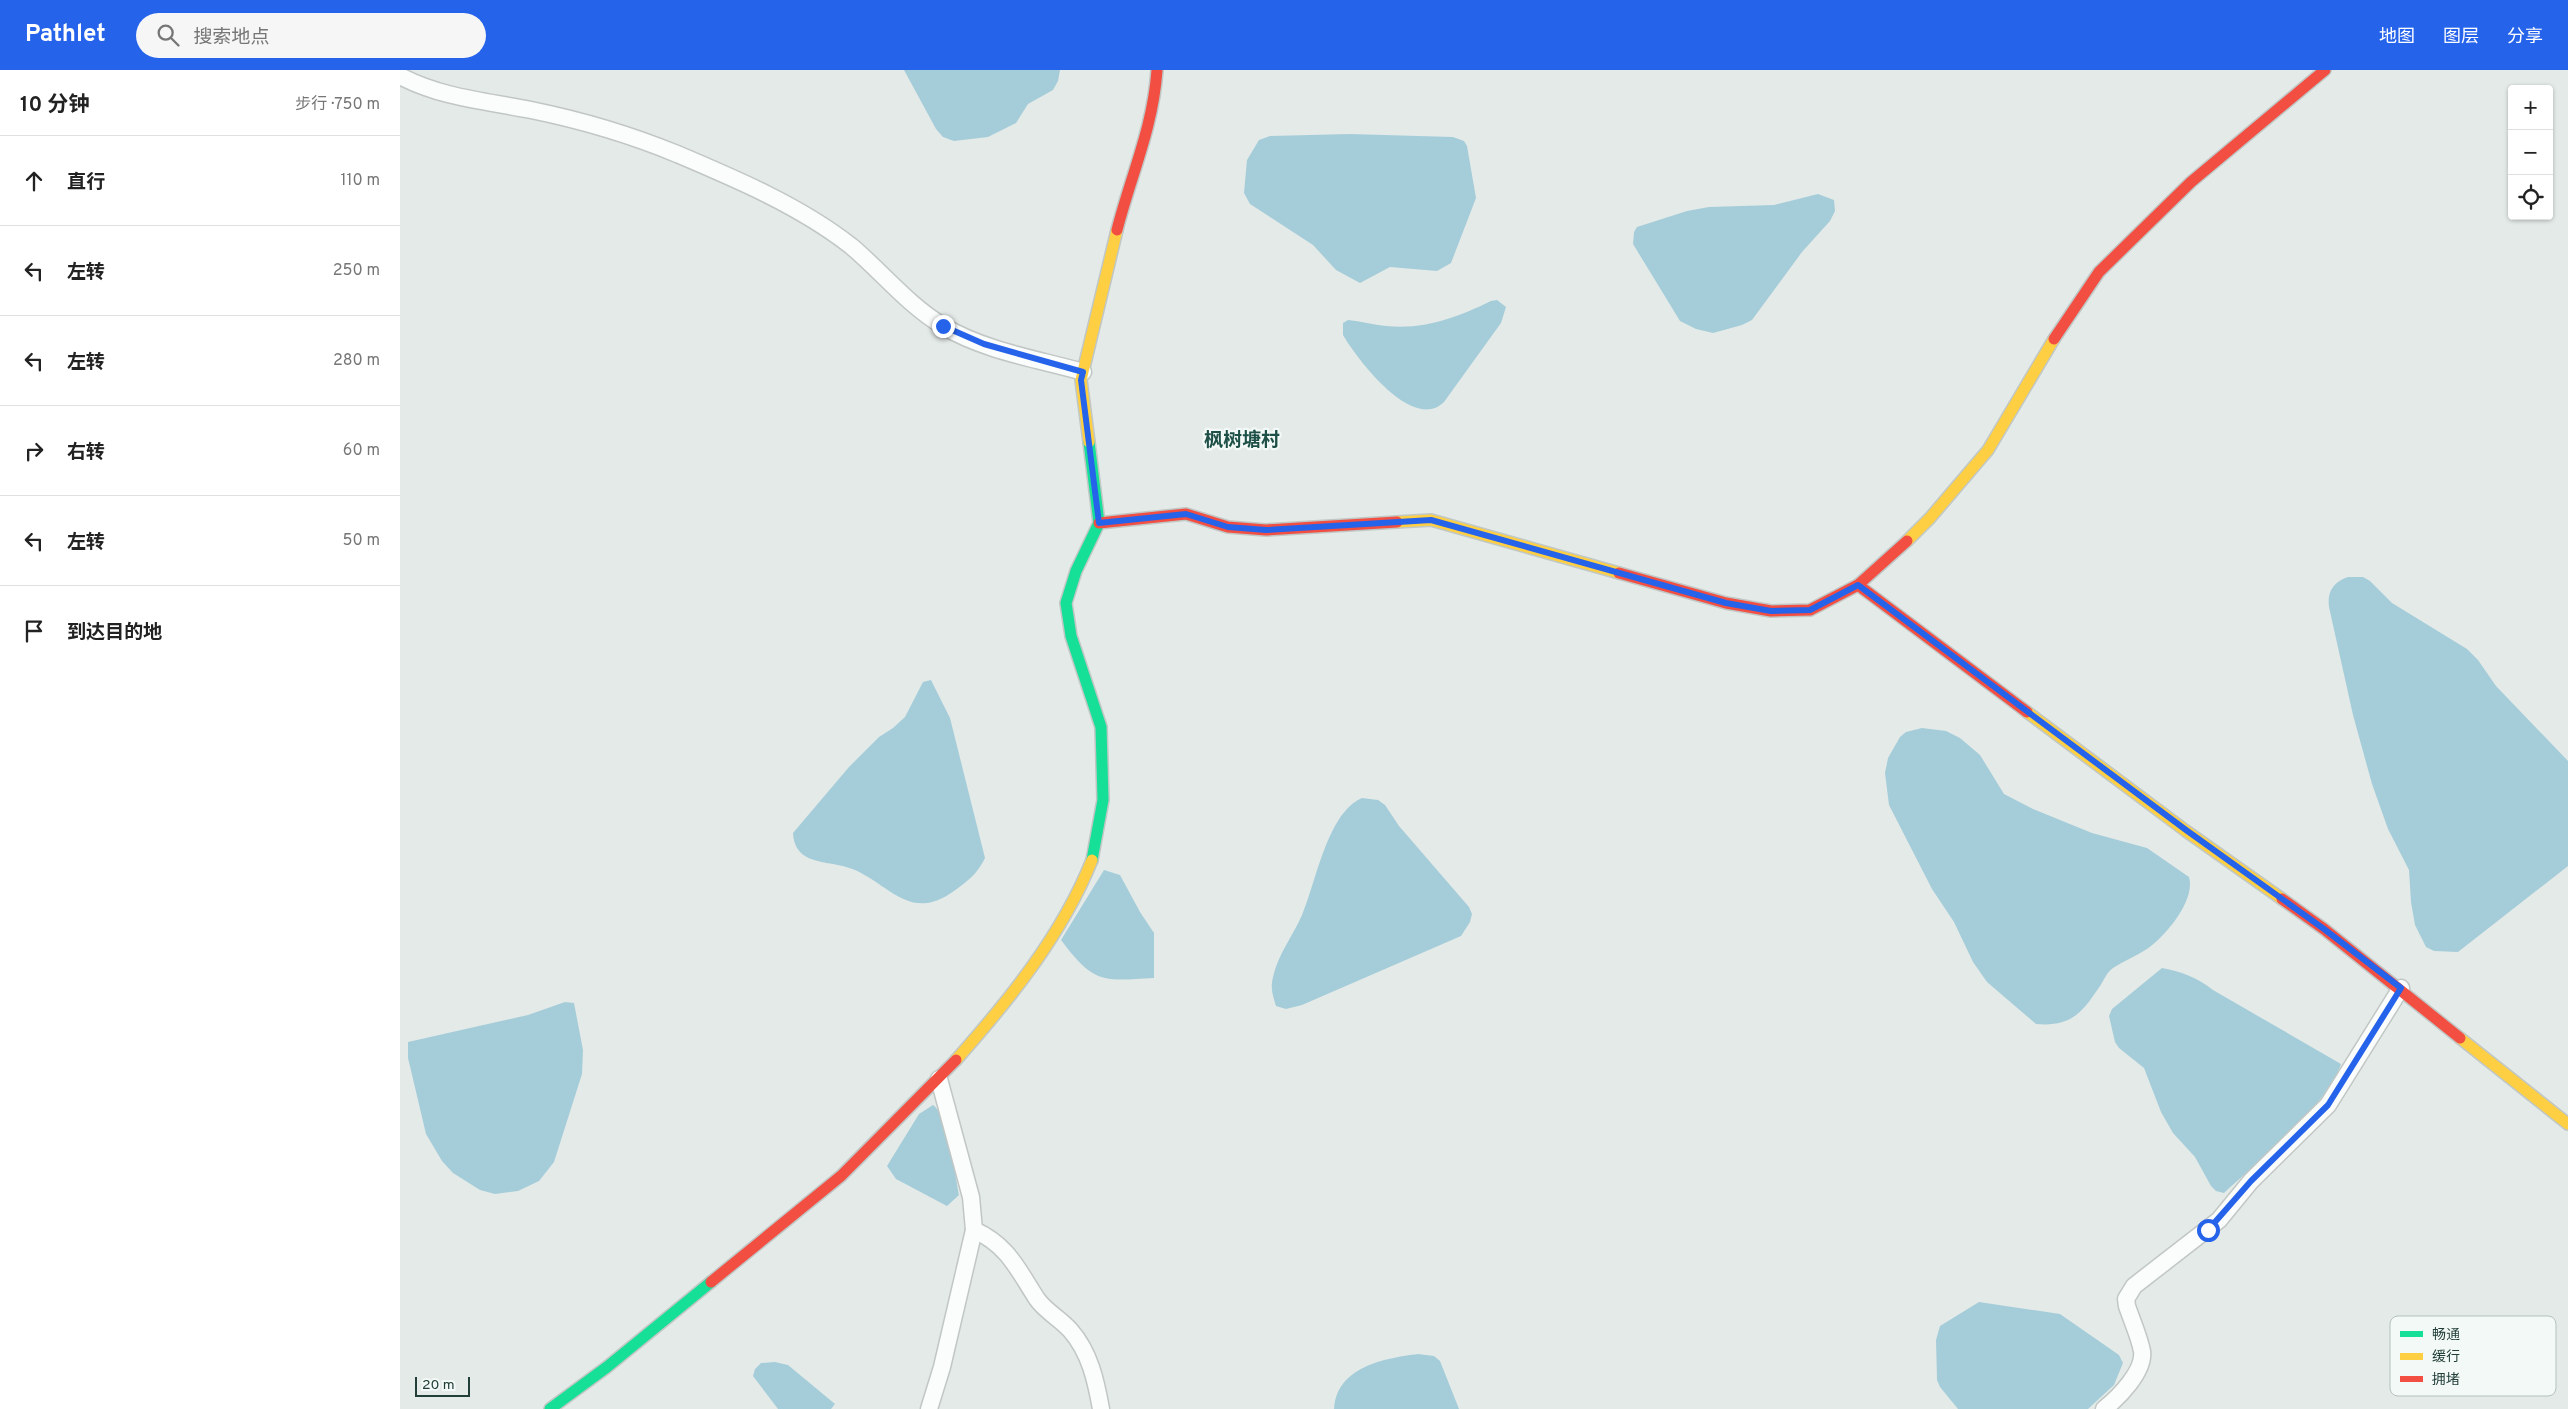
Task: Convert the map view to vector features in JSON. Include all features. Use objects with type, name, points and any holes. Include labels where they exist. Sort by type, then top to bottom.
[{"type":"street","points":[[550,1409],[607,1367],[841,1176],[939,1079],[994,1017],[1045,948],[1078,894],[1093,856],[1103,800],[1101,727],[1071,636],[1066,603],[1076,571],[1099,523],[1081,380],[1118,228],[1150,127],[1155,99],[1157,70]]},
{"type":"street","points":[[1099,523],[1186,514],[1228,527],[1266,530],[1431,520],[1726,603],[1771,611],[1810,610],[1858,585],[1930,518],[1988,450],[2043,355],[2099,272],[2191,182],[2325,70]]},
{"type":"street","points":[[403,81],[453,97],[572,120],[676,154],[790,206],[821,224],[851,247],[926,315],[943,326],[984,344],[1083,372]]},
{"type":"street","points":[[1858,585],[2186,830],[2324,929],[2401,988],[2568,1124]]},
{"type":"street","points":[[2104,1409],[2118,1398],[2140,1366],[2142,1351],[2126,1299],[2134,1286],[2219,1220],[2251,1181],[2328,1105],[2401,988]]},
{"type":"street","points":[[930,1409],[942,1367],[974,1230],[971,1197],[939,1079]]},
{"type":"street","points":[[974,1230],[992,1240],[1014,1260],[1039,1301],[1071,1330],[1095,1375],[1101,1409]]},
{"type":"water","points":[[904,70],[1060,70],[1058,81],[1053,90],[1028,104],[1016,123],[988,137],[954,141],[943,137],[936,129]]},
{"type":"water","points":[[1350,134],[1453,137],[1464,141],[1467,146],[1476,198],[1451,263],[1437,271],[1390,267],[1360,283],[1336,270],[1313,245],[1250,204],[1244,193],[1247,160],[1259,140],[1270,136]]},
{"type":"water","points":[[1818,194],[1834,200],[1835,211],[1830,221],[1802,252],[1752,320],[1742,325],[1713,333],[1696,329],[1680,321],[1633,244],[1634,232],[1637,227],[1687,211],[1709,207],[1774,205]]},
{"type":"water","points":[[1497,300],[1506,307],[1501,323],[1444,402],[1431,409],[1417,408],[1402,401],[1387,389],[1360,360],[1343,335],[1343,323],[1348,320],[1386,326],[1414,326],[1454,317]]},
{"type":"water","points":[[2348,577],[2363,577],[2370,581],[2392,603],[2467,649],[2478,660],[2496,686],[2568,761],[2568,866],[2458,952],[2434,951],[2426,947],[2415,925],[2409,870],[2388,829],[2372,784],[2353,715],[2329,607],[2329,597],[2332,588],[2338,582]]},
{"type":"water","points":[[931,680],[950,718],[985,858],[976,872],[954,891],[939,900],[926,903],[902,899],[855,870],[807,857],[800,852],[795,844],[793,833],[849,767],[879,737],[905,717],[923,682]]},
{"type":"water","points":[[1922,728],[1946,731],[1960,738],[1980,755],[2004,794],[2033,809],[2092,833],[2147,848],[2189,877],[2190,886],[2184,907],[2170,927],[2147,949],[2111,970],[2081,1011],[2067,1020],[2058,1023],[2036,1024],[1987,982],[1973,962],[1954,922],[1932,889],[1889,805],[1885,773],[1888,758],[1900,737],[1906,732]]},
{"type":"water","points":[[1362,798],[1378,800],[1385,805],[1399,826],[1469,907],[1472,914],[1470,922],[1461,936],[1302,1005],[1286,1009],[1276,1006],[1272,985],[1278,961],[1302,915],[1331,833],[1350,806]]},
{"type":"water","points":[[1104,870],[1120,875],[1154,933],[1154,978],[1122,980],[1100,977],[1082,965],[1061,940]]},
{"type":"water","points":[[2162,968],[2195,978],[2341,1064],[2334,1080],[2307,1115],[2224,1193],[2216,1191],[2211,1186],[2195,1157],[2173,1133],[2161,1112],[2144,1068],[2119,1048],[2115,1042],[2109,1016],[2112,1009]]},
{"type":"water","points":[[565,1002],[574,1003],[583,1050],[582,1074],[554,1162],[539,1181],[518,1191],[495,1194],[480,1190],[453,1173],[442,1161],[426,1134],[408,1058],[408,1042],[528,1015]]},
{"type":"water","points":[[933,1105],[943,1120],[947,1133],[959,1195],[947,1206],[896,1179],[887,1166],[919,1114]]},
{"type":"water","points":[[1979,1302],[2060,1314],[2119,1355],[2123,1363],[2114,1385],[2088,1409],[1958,1409],[1940,1387],[1937,1380],[1936,1340],[1940,1326]]},
{"type":"water","points":[[1418,1354],[1434,1356],[1440,1361],[1459,1409],[1334,1409],[1337,1395],[1343,1383],[1353,1374],[1377,1362]]},
{"type":"water","points":[[775,1362],[788,1365],[835,1404],[831,1409],[778,1409],[753,1376],[755,1369],[761,1363]]},
{"type":"traffic: fast","points":[[1089,442],[1099,523],[1076,571],[1066,603],[1071,636],[1101,727],[1103,800],[1092,860]]},
{"type":"traffic: fast","points":[[550,1409],[607,1367],[711,1282]]},
{"type":"traffic: slow","points":[[1089,442],[1081,380],[1117,230]]},
{"type":"traffic: slow","points":[[1907,541],[1930,518],[1988,450],[2054,339]]},
{"type":"traffic: slow","points":[[1397,522],[1431,520],[1619,573]]},
{"type":"traffic: slow","points":[[2027,712],[2186,831],[2282,899]]},
{"type":"traffic: slow","points":[[956,1060],[996,1014],[1033,965],[1066,914],[1092,860]]},
{"type":"traffic: slow","points":[[2460,1038],[2568,1124]]},
{"type":"traffic: jam","points":[[1117,230],[1146,132],[1155,91],[1157,70]]},
{"type":"traffic: jam","points":[[2054,339],[2099,272],[2191,182],[2325,70]]},
{"type":"traffic: jam","points":[[1099,523],[1186,514],[1228,527],[1266,530],[1397,522]]},
{"type":"traffic: jam","points":[[1619,573],[1726,603],[1771,611],[1810,610],[1858,585],[1907,541]]},
{"type":"traffic: jam","points":[[1858,585],[2027,712]]},
{"type":"traffic: jam","points":[[2282,899],[2324,929],[2460,1038]]},
{"type":"traffic: jam","points":[[711,1282],[841,1176],[956,1060]]},
{"type":"district","name":"枫树塘村","points":[[1242,441]]},
{"type":"route","points":[[943,326],[984,344],[1083,372],[1081,380],[1099,523],[1186,514],[1206,522],[1228,527],[1266,530],[1431,520],[1726,603],[1771,611],[1810,610],[1858,585],[2401,988],[2374,1035],[2333,1099],[2251,1181],[2219,1220],[2208,1230]]}]
